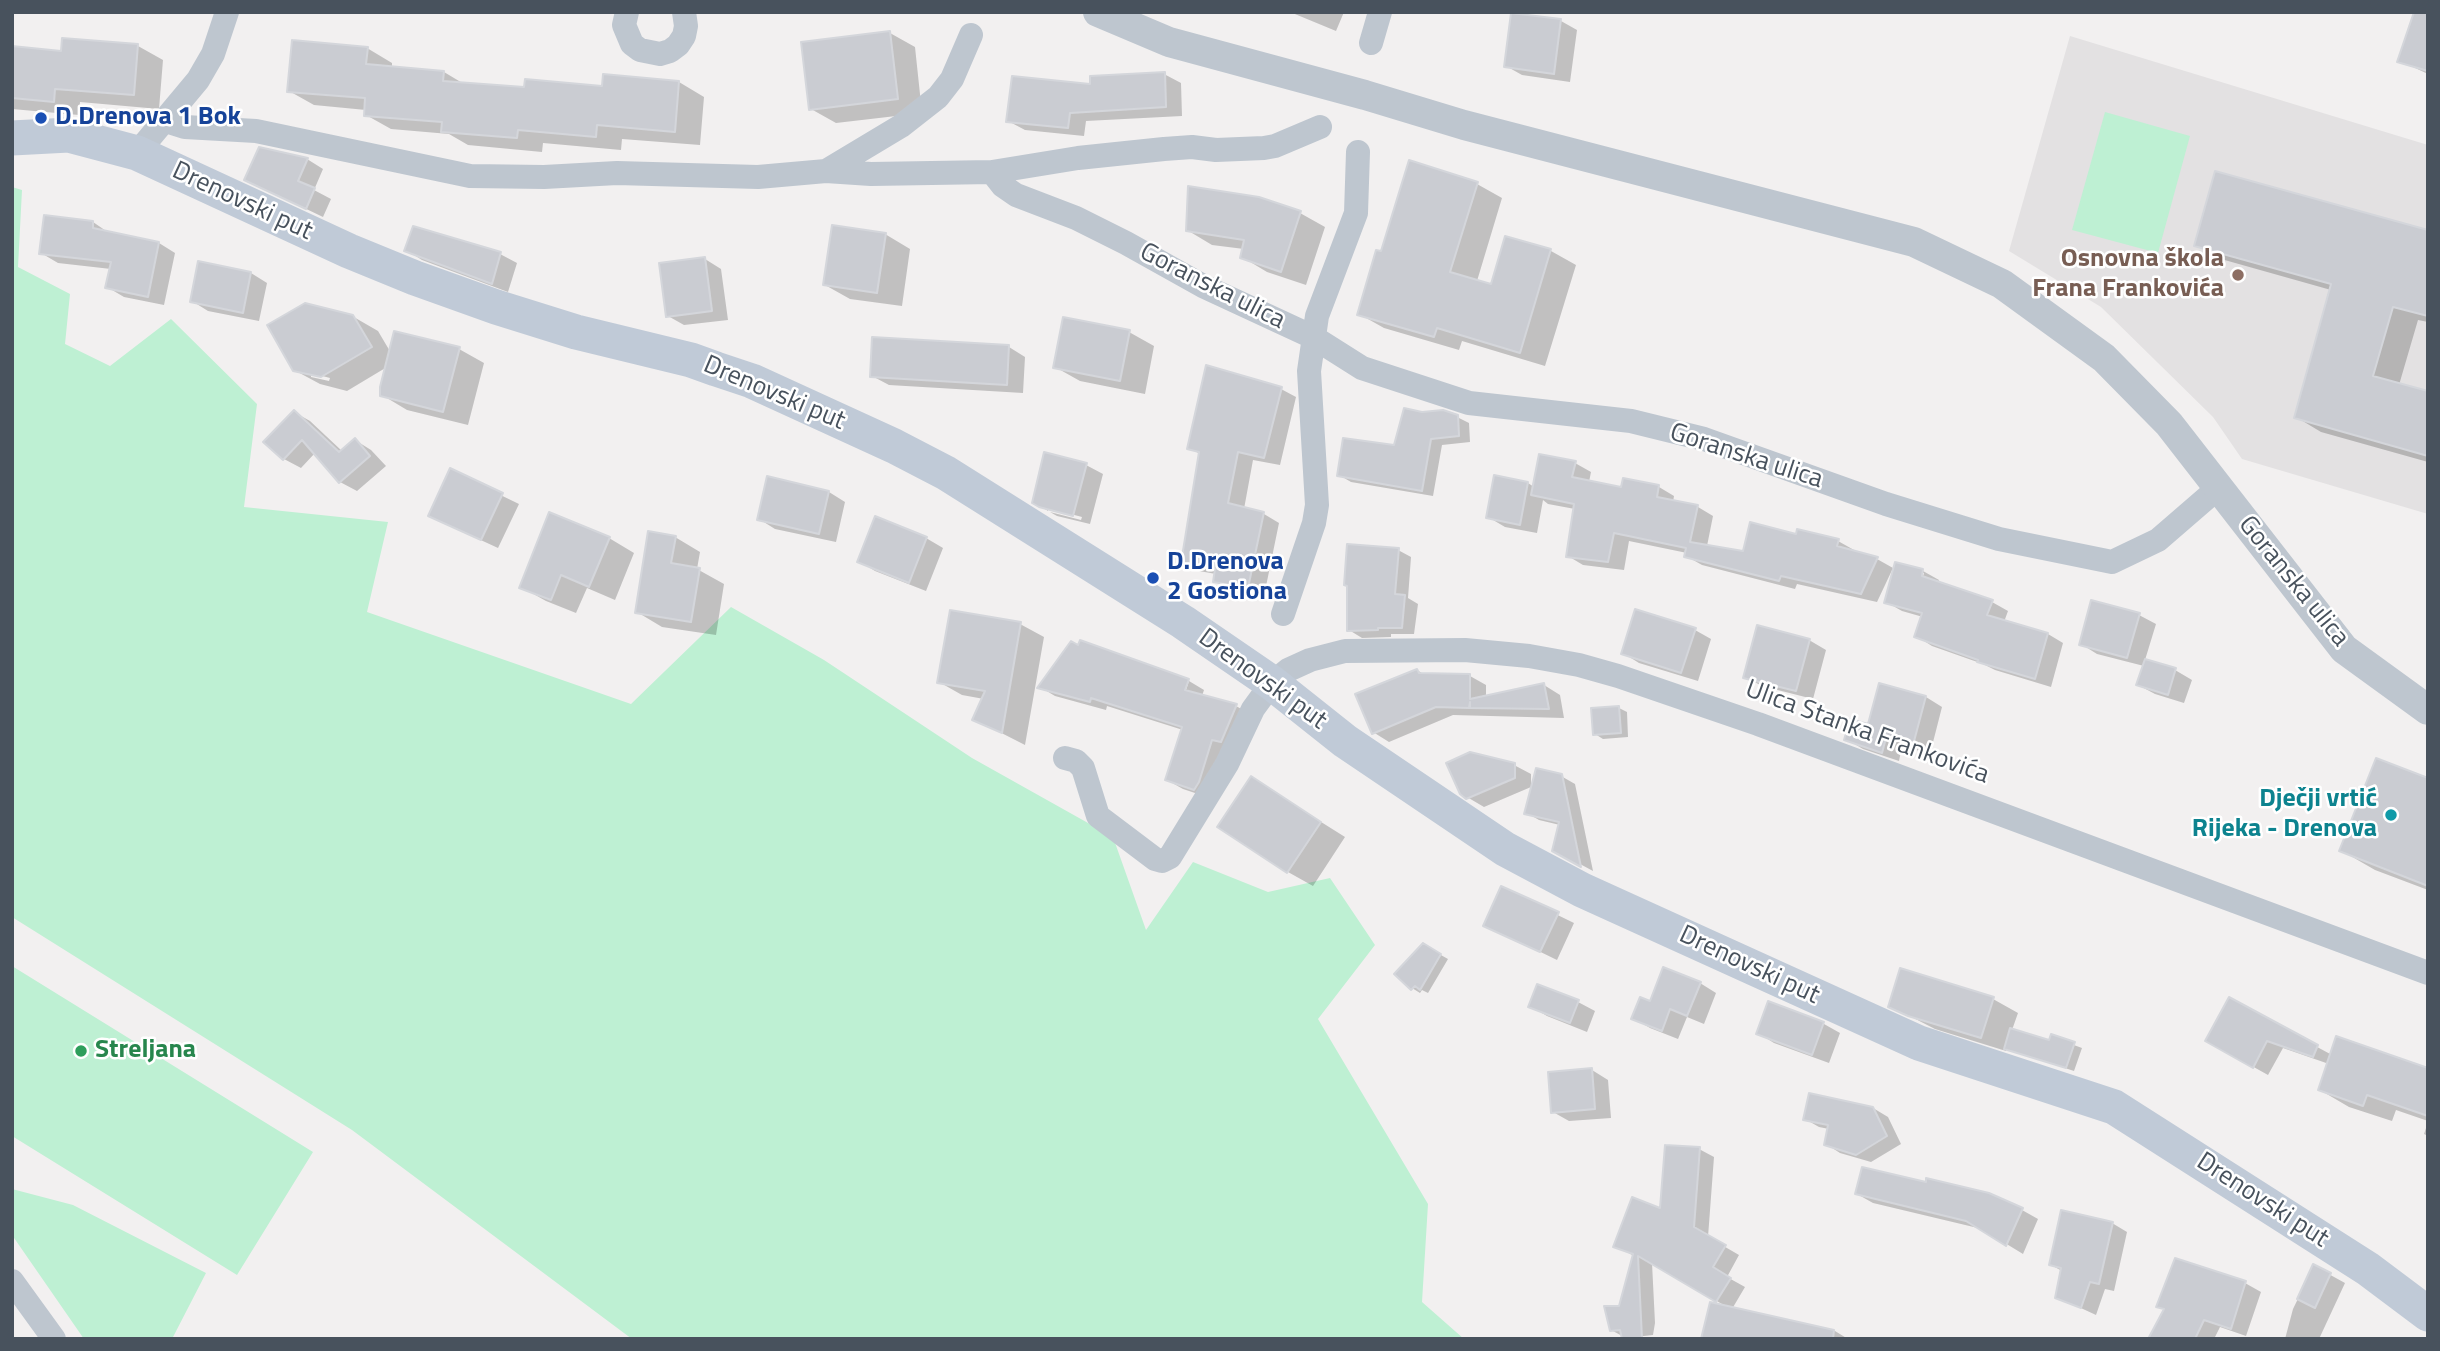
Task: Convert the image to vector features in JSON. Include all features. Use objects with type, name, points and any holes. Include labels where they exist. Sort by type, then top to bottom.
[{"type":"main road","name":"Drenovski put","points":[[12,138],[69,135],[137,153],[349,251],[415,278],[576,332],[691,360],[752,381],[845,423],[946,473],[1182,622],[1272,683],[1345,741],[1505,849],[1595,895],[1919,1043],[2114,1107],[2368,1269],[2428,1314]]},
{"type":"street","points":[[137,153],[198,80],[212,54],[227,12]]},
{"type":"street","points":[[620,13],[632,44],[640,51],[660,54],[670,51],[684,36],[684,12]]},
{"type":"street","points":[[1098,12],[1169,42],[1464,125],[1914,242],[2001,284],[2104,358],[2169,424],[2217,489]]},
{"type":"street","points":[[1371,43],[1380,12]]},
{"type":"street","points":[[826,171],[901,126],[938,97],[952,79],[971,35]]},
{"type":"street","points":[[166,121],[185,127],[256,131],[470,176],[544,177],[617,173],[758,177],[826,171],[871,174],[992,172],[1077,158],[1164,149],[1192,147],[1216,150],[1275,146],[1320,127]]},
{"type":"street","points":[[1283,614],[1314,523],[1317,505],[1309,371],[1317,316],[1356,213],[1358,152]]},
{"type":"street","name":"Goranska ulica","points":[[992,172],[1003,186],[1016,195],[1076,218],[1126,243],[1203,286],[1313,337],[1362,368],[1469,403],[1630,421],[1704,439],[1886,504],[1999,539],[2112,562],[2158,540],[2217,489],[2344,649],[2428,709]]},
{"type":"street","name":"Ulica Stanka Frankovića","points":[[1272,683],[1288,670],[1310,660],[1345,651],[1465,650],[1529,656],[1579,665],[1758,724],[2428,973]]},
{"type":"street","points":[[1065,758],[1076,761],[1083,768],[1098,816],[1155,859],[1162,861],[1170,857],[1180,841],[1227,764],[1253,709],[1272,683]]},
{"type":"street","points":[[12,1281],[54,1339]]},
{"type":"shaded area","name":"Osnovna škola Frana Frankovića","points":[[2070,36],[2428,145],[2428,514],[2242,459],[2213,417],[2101,307],[2009,251]]},
{"type":"green space","points":[[2105,112],[2190,136],[2158,253],[2072,230]]},
{"type":"green space","points":[[12,187],[22,190],[18,267],[70,294],[65,344],[110,366],[171,319],[257,404],[244,507],[388,522],[367,612],[631,704],[731,607],[824,660],[972,758],[1113,837],[1146,930],[1193,862],[1268,892],[1330,878],[1375,945],[1318,1019],[1428,1204],[1422,1302],[1464,1339],[632,1339],[352,1130],[12,917]]},
{"type":"green space","name":"Streljana","points":[[12,966],[313,1152],[237,1275],[12,1136]]},
{"type":"green space","points":[[12,1189],[73,1205],[206,1273],[172,1339],[84,1339],[12,1235]]},
{"type":"building","points":[[2414,12],[2428,12],[2428,71],[2397,62]]},
{"type":"building","points":[[1511,13],[1561,19],[1554,74],[1504,67]]},
{"type":"building","points":[[890,31],[898,99],[809,110],[801,42]]},
{"type":"building","points":[[62,38],[138,44],[134,95],[55,89],[54,102],[12,98],[12,46],[61,51]]},
{"type":"building","points":[[292,40],[368,47],[366,64],[444,71],[443,81],[524,87],[525,79],[602,86],[603,74],[679,81],[675,132],[597,125],[596,137],[518,130],[517,138],[441,132],[442,122],[364,116],[365,98],[287,92]]},
{"type":"building","points":[[1165,72],[1166,107],[1070,113],[1068,128],[1006,122],[1012,76],[1090,84],[1090,76]]},
{"type":"building","points":[[259,147],[308,158],[298,181],[315,188],[306,209],[244,180]]},
{"type":"building","points":[[1409,160],[1478,182],[1450,272],[1491,284],[1505,236],[1551,249],[1520,353],[1437,328],[1434,337],[1357,315],[1376,250],[1381,251]]},
{"type":"building","points":[[2215,171],[2428,230],[2428,316],[2393,307],[2373,376],[2428,391],[2428,456],[2294,418],[2331,284],[2194,246]]},
{"type":"building","points":[[1188,186],[1259,197],[1301,211],[1281,272],[1240,258],[1244,240],[1186,231]]},
{"type":"building","points":[[44,215],[93,221],[93,228],[159,242],[148,297],[105,288],[111,262],[39,254]]},
{"type":"building","points":[[832,225],[886,233],[877,293],[823,285]]},
{"type":"building","points":[[413,226],[501,252],[492,284],[404,251]]},
{"type":"building","points":[[705,257],[712,311],[666,317],[659,263]]},
{"type":"building","points":[[198,261],[251,272],[243,313],[190,302]]},
{"type":"building","points":[[305,303],[353,315],[372,347],[321,377],[293,371],[267,325]]},
{"type":"building","points":[[1063,317],[1130,330],[1120,381],[1053,368]]},
{"type":"building","points":[[394,331],[460,347],[443,412],[380,396]]},
{"type":"building","points":[[872,337],[1009,345],[1007,385],[870,377]]},
{"type":"building","points":[[1206,365],[1282,387],[1264,458],[1238,452],[1228,503],[1264,512],[1248,588],[1213,582],[1215,569],[1181,563],[1199,452],[1187,449]]},
{"type":"building","points":[[1404,408],[1422,412],[1443,410],[1458,415],[1459,436],[1431,439],[1422,491],[1337,476],[1343,438],[1394,445]]},
{"type":"building","points":[[294,410],[339,452],[355,438],[370,456],[339,483],[302,440],[283,460],[263,442]]},
{"type":"building","points":[[1044,452],[1087,463],[1073,516],[1032,503]]},
{"type":"building","points":[[1539,454],[1576,461],[1572,477],[1621,487],[1623,478],[1659,485],[1657,497],[1698,505],[1690,542],[1743,551],[1750,522],[1796,534],[1797,529],[1839,539],[1837,546],[1878,557],[1861,594],[1781,576],[1779,581],[1684,557],[1686,548],[1614,533],[1608,562],[1566,557],[1574,504],[1531,495]]},
{"type":"building","points":[[450,468],[503,493],[481,540],[428,516]]},
{"type":"building","points":[[1494,475],[1528,482],[1520,525],[1486,518]]},
{"type":"building","points":[[767,476],[829,491],[819,534],[757,520]]},
{"type":"building","points":[[549,512],[610,537],[589,587],[561,575],[551,600],[519,588]]},
{"type":"building","points":[[875,516],[927,537],[909,583],[857,562]]},
{"type":"building","points":[[648,531],[676,536],[671,563],[700,568],[691,622],[635,613]]},
{"type":"building","points":[[1347,544],[1399,548],[1395,594],[1405,595],[1402,628],[1347,631],[1347,586],[1344,585]]},
{"type":"building","points":[[1895,562],[1923,569],[1922,576],[1993,600],[1987,615],[2048,633],[2035,679],[1977,662],[1978,660],[1914,637],[1922,613],[1884,603]]},
{"type":"building","points":[[2091,600],[2140,613],[2127,658],[2079,645]]},
{"type":"building","points":[[1635,609],[1696,628],[1681,673],[1621,654]]},
{"type":"building","points":[[950,610],[1021,622],[1002,733],[972,720],[985,691],[937,683]]},
{"type":"building","points":[[1757,625],[1810,639],[1796,691],[1743,678]]},
{"type":"building","points":[[1080,640],[1189,679],[1185,690],[1237,704],[1221,742],[1212,740],[1194,790],[1165,780],[1182,727],[1091,698],[1090,702],[1037,688],[1071,641],[1078,645]]},
{"type":"building","points":[[2145,659],[2176,668],[2168,695],[2136,685]]},
{"type":"building","points":[[1417,669],[1419,673],[1470,674],[1470,699],[1544,683],[1549,709],[1470,708],[1470,702],[1469,708],[1436,707],[1372,734],[1355,694]]},
{"type":"building","points":[[1879,683],[1926,696],[1913,745],[1886,738],[1882,753],[1844,740],[1850,719],[1868,724]]},
{"type":"building","points":[[1619,706],[1621,733],[1593,735],[1591,708]]},
{"type":"building","points":[[1470,752],[1515,763],[1515,778],[1466,799],[1460,794],[1446,763]]},
{"type":"building","name":"Dječji vrtić Rijeka - Drenova","points":[[2376,758],[2428,778],[2428,886],[2339,851]]},
{"type":"building","points":[[1536,768],[1562,774],[1581,867],[1552,851],[1559,822],[1524,814]]},
{"type":"building","points":[[1251,776],[1321,822],[1287,873],[1217,827]]},
{"type":"building","points":[[1501,886],[1559,912],[1540,952],[1483,926]]},
{"type":"building","points":[[1423,943],[1441,954],[1420,990],[1415,986],[1411,990],[1394,974]]},
{"type":"building","points":[[1663,967],[1701,982],[1687,1016],[1670,1009],[1662,1031],[1631,1019],[1640,997],[1650,1001]]},
{"type":"building","points":[[1900,968],[1994,997],[1981,1038],[1908,1016],[1888,1007]]},
{"type":"building","points":[[1537,984],[1579,1000],[1570,1023],[1528,1007]]},
{"type":"building","points":[[2229,997],[2318,1045],[2313,1057],[2267,1041],[2253,1068],[2205,1041]]},
{"type":"building","points":[[1768,1001],[1824,1022],[1812,1055],[1756,1034]]},
{"type":"building","points":[[2010,1028],[2049,1040],[2051,1034],[2075,1042],[2066,1068],[2004,1049]]},
{"type":"building","points":[[2336,1036],[2428,1068],[2428,1116],[2367,1095],[2363,1106],[2318,1090]]},
{"type":"building","points":[[1592,1068],[1595,1109],[1551,1113],[1548,1072]]},
{"type":"building","points":[[1809,1093],[1873,1107],[1887,1136],[1856,1155],[1824,1145],[1828,1125],[1803,1120]]},
{"type":"building","points":[[1665,1145],[1700,1147],[1694,1227],[1726,1245],[1713,1267],[1731,1278],[1716,1302],[1638,1256],[1642,1339],[1622,1339],[1620,1330],[1610,1331],[1604,1306],[1619,1306],[1633,1254],[1613,1247],[1632,1197],[1660,1208]]},
{"type":"building","points":[[1862,1167],[1989,1193],[2023,1208],[2006,1246],[1966,1221],[1855,1194]]},
{"type":"building","points":[[2061,1210],[2113,1222],[2099,1284],[2090,1282],[2081,1308],[2055,1298],[2061,1268],[2049,1265]]},
{"type":"building","points":[[2175,1258],[2246,1281],[2231,1329],[2204,1320],[2195,1339],[2148,1339],[2164,1309],[2156,1307]]},
{"type":"building","points":[[2313,1264],[2331,1273],[2315,1308],[2297,1299]]},
{"type":"building","points":[[1710,1302],[1834,1330],[1833,1339],[1701,1339]]},
{"type":"place","name":"D.Drenova 1 Bok","points":[[41,118]]},
{"type":"place","name":"Osnovna škola Frana Frankovića","points":[[2238,275]]},
{"type":"place","name":"D.Drenova 2 Gostiona","points":[[1153,578]]},
{"type":"place","name":"Dječji vrtić Rijeka - Drenova","points":[[2391,815]]},
{"type":"place","name":"Streljana","points":[[81,1051]]}]
